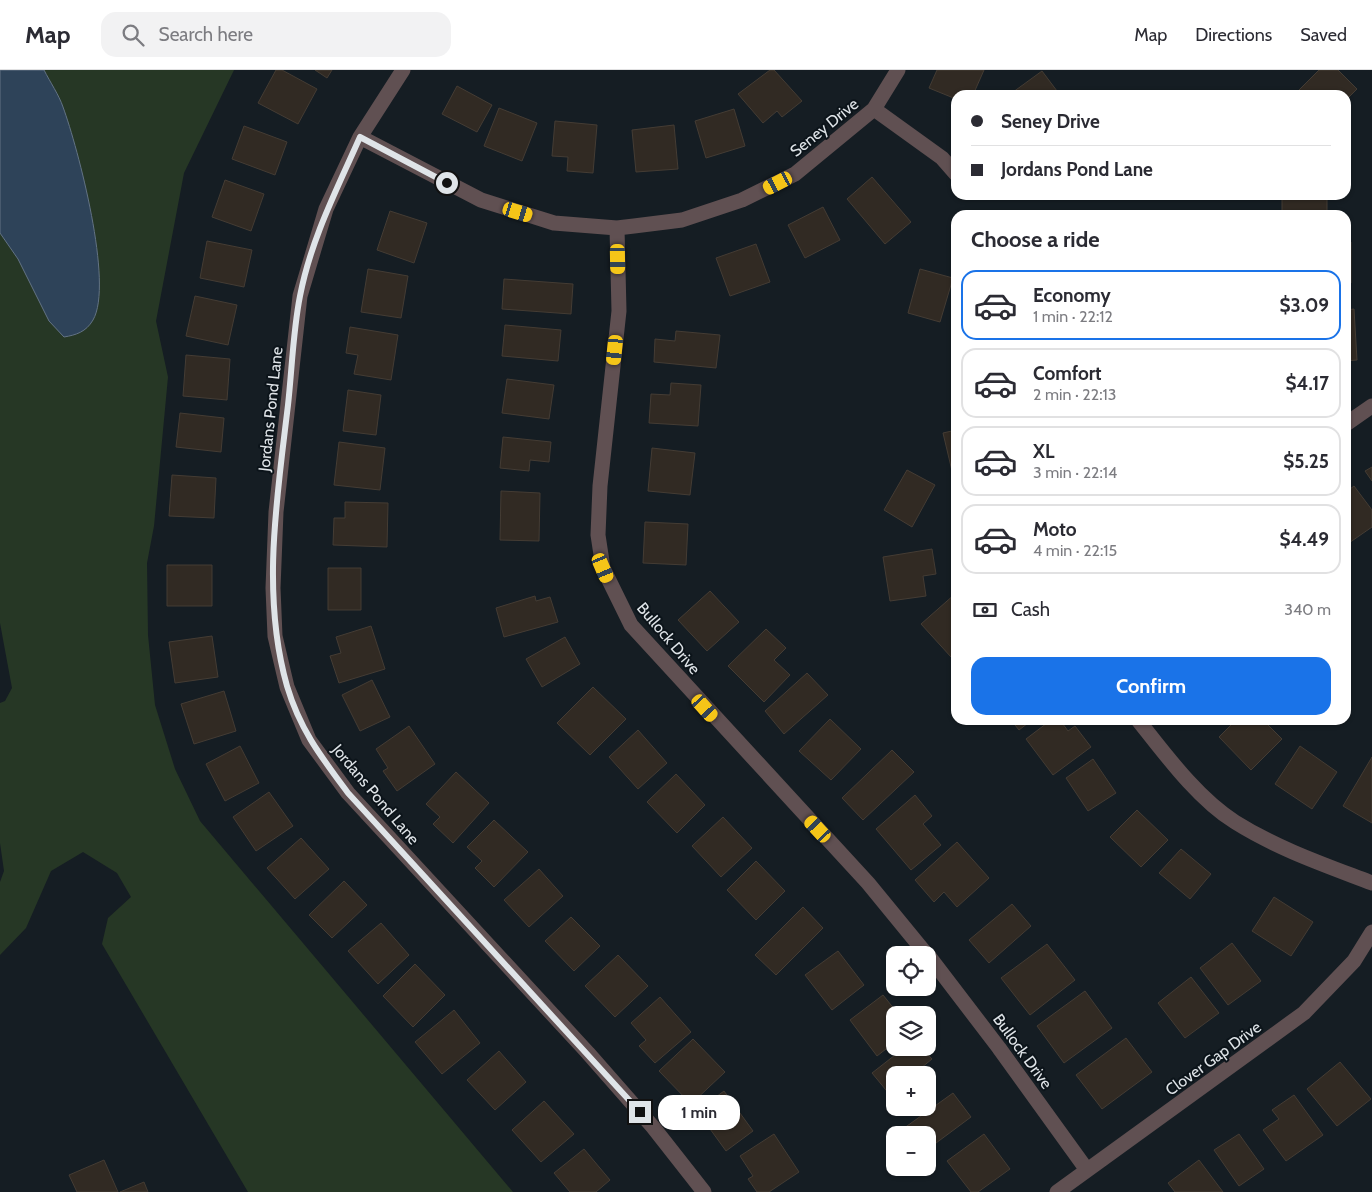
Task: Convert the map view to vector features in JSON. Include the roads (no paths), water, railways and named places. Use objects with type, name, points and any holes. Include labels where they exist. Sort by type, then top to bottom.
[{"type":"street","name":"Jordans Pond Lane","points":[[403,70],[360,137],[326,209],[300,296],[276,512],[273,588],[276,636],[287,687],[308,740],[348,793],[588,1053],[654,1128],[704,1192]]},
{"type":"street","name":"Seney Drive","points":[[360,137],[481,200],[554,223],[618,228],[682,220],[742,200],[795,174],[874,109],[898,70]]},
{"type":"street","points":[[874,109],[942,158],[951,168]]},
{"type":"street","name":"Bullock Drive","points":[[618,228],[619,311],[600,486],[598,535],[603,568],[616,598],[631,625],[868,883],[920,946]]},
{"type":"street","points":[[1351,421],[1372,406]]},
{"type":"street","points":[[1142,725],[1186,779],[1234,822],[1292,853],[1372,883]]},
{"type":"street","name":"Clover Gap Drive","points":[[1057,1192],[1304,1013],[1354,961],[1372,932]]},
{"type":"street","name":"Bullock Drive","points":[[936,966],[1000,1048],[1087,1170]]},
{"type":"water","points":[[0,70],[44,70],[61,102],[77,153],[92,215],[99,277],[98,302],[93,320],[84,330],[73,335],[64,337],[49,321],[18,259],[0,233]]}]
